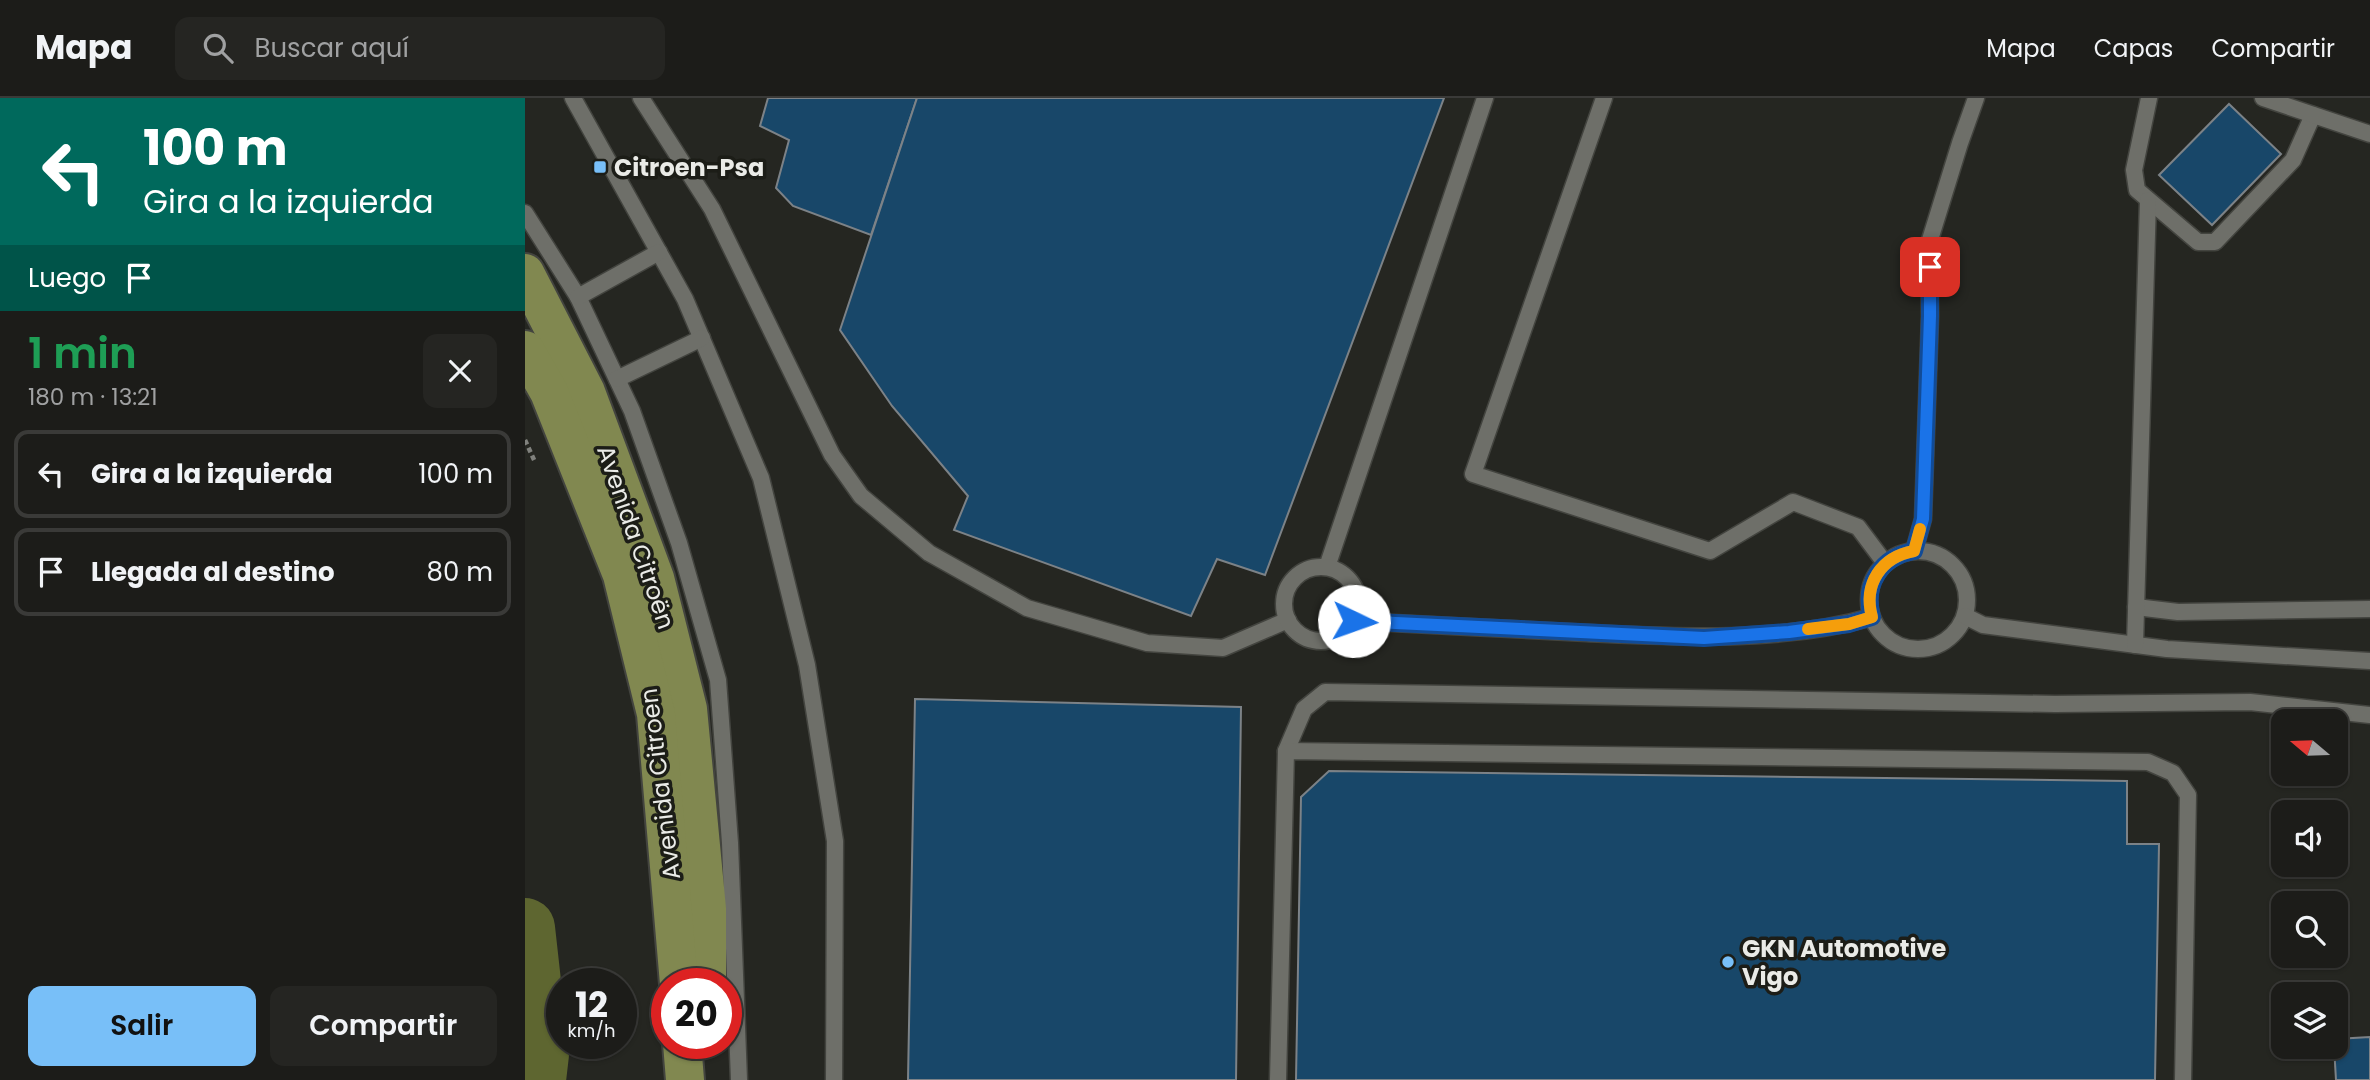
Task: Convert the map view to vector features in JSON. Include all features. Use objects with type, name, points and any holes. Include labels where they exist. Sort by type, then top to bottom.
[{"type":"main road","name":"Avenida Citroën","points":[[525,273],[586,392],[655,578],[688,709],[707,909],[707,968]]},
{"type":"main road","name":"Avenida Citroen","points":[[525,350],[549,392],[622,575],[656,714],[677,968]]},
{"type":"main road","points":[[683,1059],[685,1080]]},
{"type":"main road","points":[[707,1059],[707,1080]]},
{"type":"lane","points":[[573,98],[685,299],[761,478],[807,665],[835,841],[834,1080]]},
{"type":"lane","points":[[641,98],[712,209],[832,455],[862,496],[929,553],[1027,608],[1147,643],[1223,648],[1288,620]]},
{"type":"lane","points":[[1327,567],[1485,98]]},
{"type":"lane","points":[[1604,98],[1473,474],[1710,551],[1793,502],[1858,527],[1885,564]]},
{"type":"lane","points":[[1914,551],[1923,519],[1930,316],[1929,243],[1959,143],[1976,98]]},
{"type":"lane","points":[[2149,98],[2134,170],[2137,190],[2198,242],[2215,242],[2293,160],[2313,115]]},
{"type":"lane","points":[[2263,98],[2370,134]]},
{"type":"lane","points":[[2136,645],[2148,200]]},
{"type":"lane","points":[[525,212],[578,297],[632,411],[678,543],[718,680],[730,843],[739,1080]]},
{"type":"lane","points":[[578,297],[659,252]]},
{"type":"lane","points":[[617,379],[702,338]]},
{"type":"lane","points":[[1914,551],[1940,555],[1956,568],[1966,585],[1968,596],[1965,616],[1955,632],[1948,639],[1930,648],[1920,649],[1895,643],[1884,635],[1872,617],[1869,602],[1870,589],[1878,571],[1902,553],[1914,551]]},
{"type":"lane","points":[[1327,567],[1345,576],[1356,592],[1358,602],[1354,621],[1340,636],[1321,641],[1302,635],[1288,620],[1285,601],[1291,584],[1307,570],[1327,567]]},
{"type":"lane","points":[[2136,607],[2178,612],[2370,609]]},
{"type":"lane","points":[[1965,616],[1983,625],[2167,649],[2370,662]]},
{"type":"lane","points":[[1354,621],[1704,638],[1789,632],[1849,624],[1872,617]]},
{"type":"lane","points":[[1278,1080],[1286,751],[1304,709],[1325,692],[2055,704],[2251,702],[2370,715]]},
{"type":"lane","points":[[1286,751],[2148,762],[2173,773],[2188,795],[2183,1080]]},
{"type":"path","points":[[525,440],[536,464]]},
{"type":"building","points":[[768,98],[917,98],[871,235],[793,206],[776,188],[789,140],[760,126]]},
{"type":"building","points":[[917,98],[1444,98],[1265,575],[1217,559],[1191,616],[954,530],[968,496],[892,406],[840,330]]},
{"type":"building","points":[[2229,104],[2281,154],[2212,225],[2159,175]]},
{"type":"building","points":[[915,699],[1241,707],[1236,1080],[908,1080]]},
{"type":"building","name":"GKN Automotive Vigo","points":[[1329,771],[2127,781],[2127,844],[2159,844],[2155,1080],[1296,1080],[1301,797]]},
{"type":"building","points":[[2370,1037],[2370,1080],[2336,1080],[2335,1059],[2348,1059],[2348,1038]]},
{"type":"waterway","points":[[525,928],[539,1054],[536,1080]]},
{"type":"slow traffic","points":[[1808,629],[1849,624],[1872,617],[1870,589],[1878,571],[1892,558],[1914,551],[1920,529]]},
{"type":"place","name":"Citroen-Psa","points":[[600,167]]},
{"type":"place","name":"GKN Automotive Vigo","points":[[1728,962]]},
{"type":"route","points":[[1354,621],[1704,638],[1789,632],[1849,624],[1872,617],[1870,589],[1878,571],[1892,558],[1914,551],[1923,519],[1930,267]]}]
